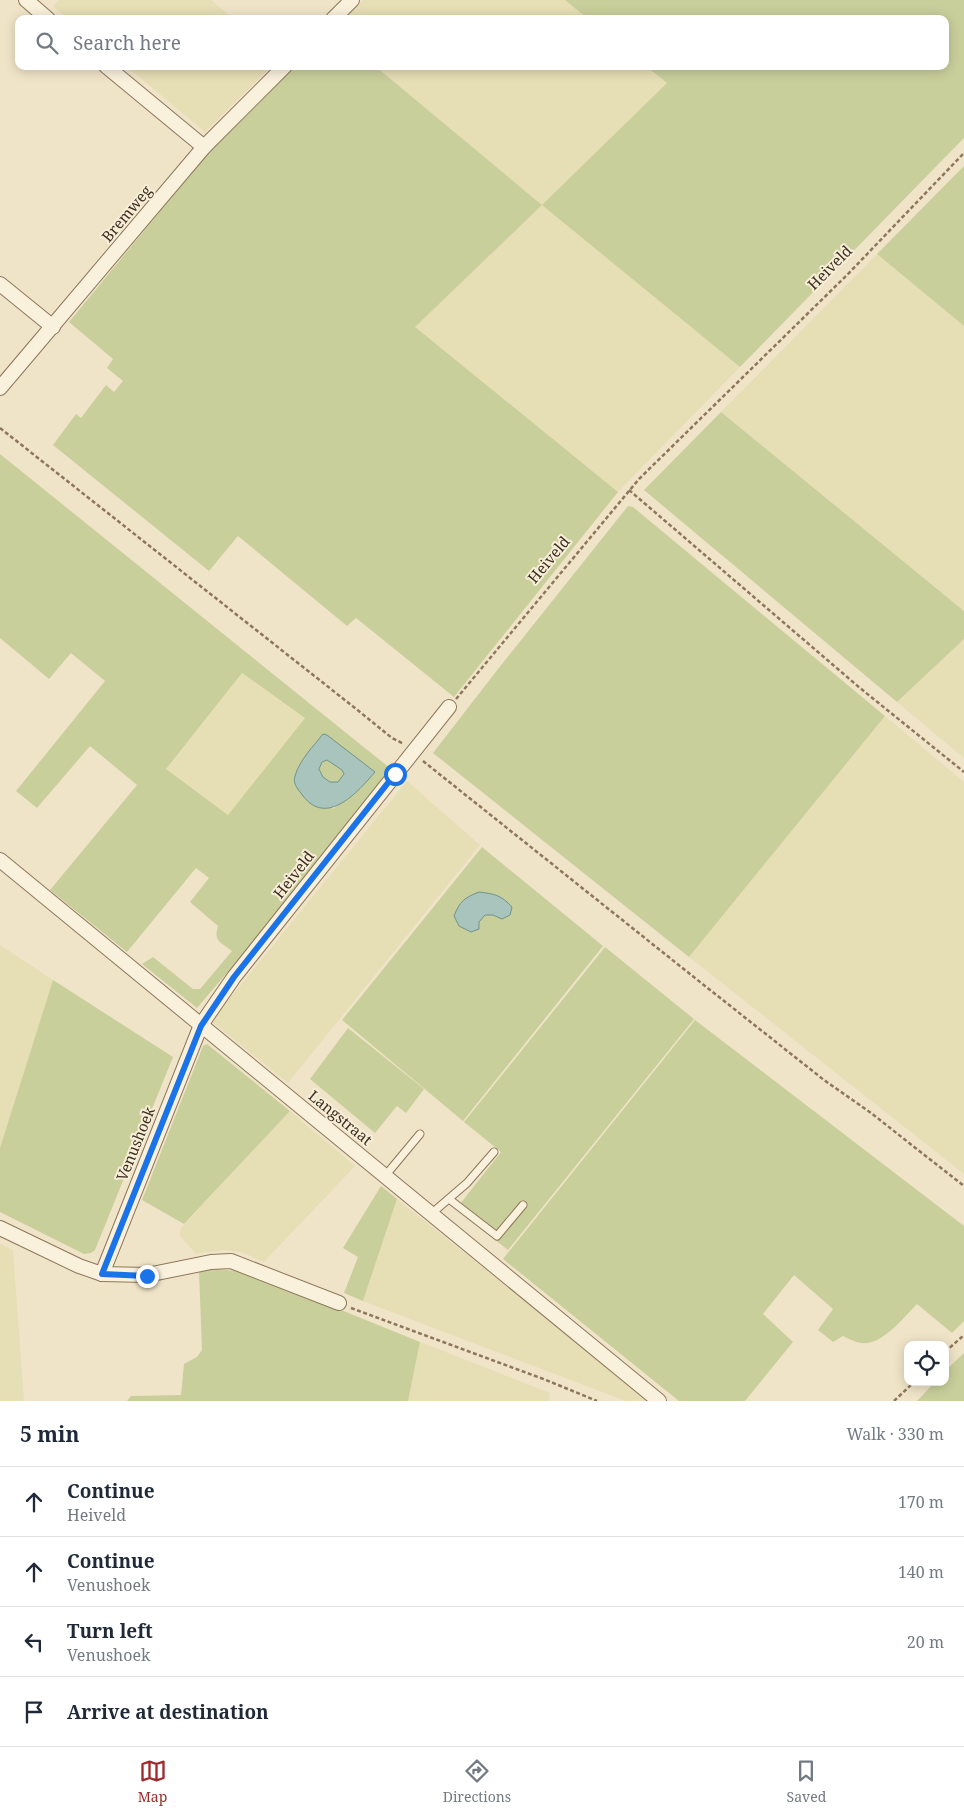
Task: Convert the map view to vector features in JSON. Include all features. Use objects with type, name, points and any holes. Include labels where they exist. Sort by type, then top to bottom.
[{"type":"street","points":[[26,0],[43,15]]},
{"type":"street","points":[[337,15],[352,0]]},
{"type":"street","points":[[111,70],[204,147]]},
{"type":"street","name":"Bremweg","points":[[0,388],[204,147],[281,70]]},
{"type":"street","points":[[0,284],[53,327]]},
{"type":"street","name":"Heiveld","points":[[201,1026],[234,977],[449,707]]},
{"type":"street","name":"Langstraat","points":[[0,860],[659,1401]]},
{"type":"street","name":"Venushoek","points":[[102,1274],[201,1026]]},
{"type":"street","points":[[0,1228],[79,1266],[102,1274],[147,1276],[211,1262],[231,1261],[339,1303]]},
{"type":"lane","points":[[385,1176],[420,1134]]},
{"type":"lane","points":[[431,1214],[467,1183],[494,1152]]},
{"type":"lane","points":[[449,1199],[497,1236],[523,1205]]},
{"type":"path","name":"Heiveld","points":[[449,707],[629,490],[847,274],[964,153]]},
{"type":"path","points":[[0,428],[385,732],[414,750],[428,766],[824,1080],[872,1113],[964,1186]]},
{"type":"path","points":[[629,490],[860,688],[964,772]]},
{"type":"path","points":[[339,1303],[546,1380],[597,1401]]},
{"type":"path","points":[[949,1348],[964,1335]]},
{"type":"path","points":[[894,1401],[910,1386]]},
{"type":"shaded area","points":[[59,0],[211,0],[229,15],[63,15],[53,6]]},
{"type":"shaded area","points":[[363,0],[565,0],[583,15],[348,15]]},
{"type":"shaded area","points":[[131,70],[268,70],[205,132]]},
{"type":"shaded area","points":[[380,70],[651,70],[667,83],[543,205],[740,367],[618,492],[414,327],[542,205]]},
{"type":"shaded area","points":[[877,254],[964,326],[964,611],[721,412]]},
{"type":"shaded area","points":[[964,639],[964,758],[897,702]]},
{"type":"shaded area","points":[[242,673],[305,718],[228,815],[166,769]]},
{"type":"shaded area","points":[[885,716],[964,782],[964,1174],[689,957]]},
{"type":"shaded area","points":[[407,781],[480,845],[288,1083],[210,1020]]},
{"type":"shaded area","points":[[0,945],[53,980],[0,1148]]},
{"type":"shaded area","points":[[290,1111],[355,1166],[264,1262],[241,1252],[224,1250],[196,1254],[181,1237],[181,1228]]},
{"type":"shaded area","points":[[397,1199],[648,1401],[626,1401],[363,1301]]},
{"type":"shaded area","points":[[0,1244],[13,1250],[24,1401],[0,1401]]},
{"type":"shaded area","points":[[420,1342],[550,1393],[549,1401],[408,1401]]},
{"type":"green space","points":[[565,0],[964,0],[964,138],[740,367],[542,205],[667,83],[651,70],[949,70],[949,15],[583,15]]},
{"type":"green space","points":[[292,70],[380,70],[542,205],[415,327],[618,492],[454,697],[356,618],[347,626],[238,536],[209,571],[53,445],[76,414],[81,418],[106,385],[114,392],[123,381],[107,368],[113,359],[69,322],[203,159]]},
{"type":"green space","points":[[964,166],[964,326],[877,254]]},
{"type":"green space","points":[[721,412],[964,611],[964,639],[897,702],[644,490]]},
{"type":"green space","points":[[0,454],[391,769],[247,949],[197,1008],[142,964],[153,957],[193,989],[200,989],[232,951],[217,939],[218,926],[190,902],[209,878],[196,868],[127,952],[50,890],[137,785],[90,746],[37,808],[16,791],[105,681],[71,653],[49,679],[0,638]],"holes":[[[242,673],[305,718],[228,815],[166,769]],[[305,756],[355,757],[375,772],[358,790],[333,809]]]},
{"type":"green space","points":[[628,506],[633,507],[885,716],[689,957],[433,753]]},
{"type":"green space","points":[[327,760],[343,770],[344,774],[338,782],[330,782],[323,777],[319,769],[322,762]]},
{"type":"green space","points":[[482,847],[603,946],[463,1121],[342,1020]]},
{"type":"green space","points":[[605,947],[694,1019],[508,1250],[456,1209],[501,1152],[464,1122]]},
{"type":"green space","points":[[53,980],[173,1057],[95,1250],[84,1254],[0,1212],[0,1148]]},
{"type":"green space","points":[[695,1020],[964,1226],[964,1321],[952,1333],[917,1304],[892,1330],[876,1340],[869,1343],[861,1343],[843,1336],[833,1342],[818,1330],[833,1309],[794,1275],[763,1314],[793,1342],[745,1401],[679,1401],[503,1259]]},
{"type":"green space","points":[[348,1028],[424,1089],[406,1113],[397,1106],[375,1133],[310,1079]]},
{"type":"green space","points":[[207,1044],[290,1111],[184,1224],[142,1200],[203,1046]]},
{"type":"green space","points":[[381,1186],[397,1199],[363,1301],[344,1293],[358,1257],[343,1248]]},
{"type":"green space","points":[[215,1269],[237,1271],[314,1299],[420,1342],[408,1401],[127,1401],[131,1396],[181,1395],[184,1364],[197,1357],[202,1350],[199,1272]]},
{"type":"green space","points":[[964,1353],[964,1401],[917,1401],[931,1386],[949,1386],[949,1367]]},
{"type":"water","points":[[323,734],[327,735],[375,772],[351,797],[332,807],[322,808],[312,805],[303,796],[296,787],[294,779],[300,764]],"holes":[[[327,760],[342,770],[344,774],[338,782],[330,782],[323,777],[319,769],[322,762]]]},
{"type":"water","points":[[479,892],[497,896],[512,907],[510,915],[502,919],[493,915],[485,915],[479,922],[479,929],[471,932],[459,926],[454,916],[463,901]]},
{"type":"route","points":[[147,1276],[102,1274],[201,1026],[234,977],[395,774]]}]
